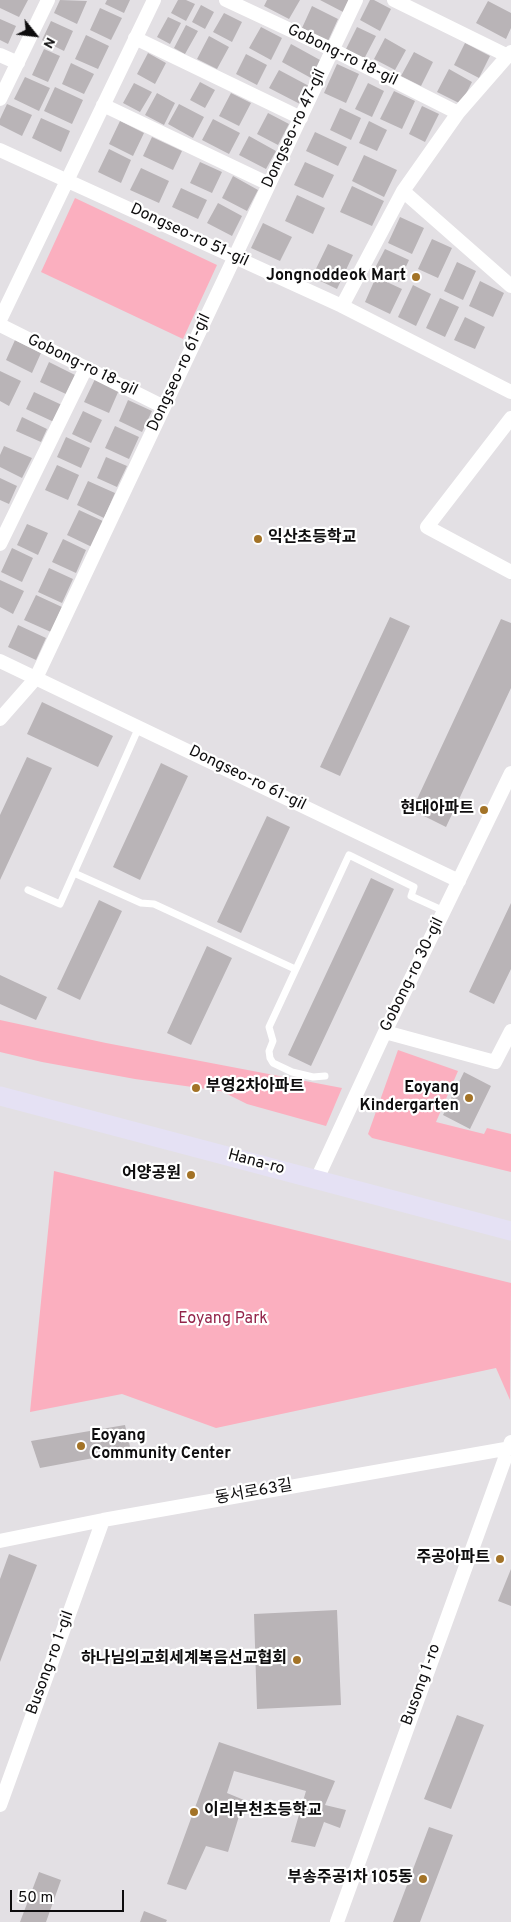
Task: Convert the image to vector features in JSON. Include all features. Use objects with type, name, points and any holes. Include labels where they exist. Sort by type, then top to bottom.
[{"type":"street","points":[[0,99],[48,0]]},
{"type":"street","points":[[0,320],[154,0]]},
{"type":"street","name":"Gobong-ro 18-gil","points":[[226,0],[333,50],[458,113]]},
{"type":"street","name":"Dongseo-ro 47-gil","points":[[234,258],[356,0]]},
{"type":"street","points":[[342,306],[403,191],[458,113],[509,54],[394,0]]},
{"type":"street","points":[[135,38],[301,118]]},
{"type":"street","points":[[0,55],[18,63]]},
{"type":"street","points":[[103,105],[269,184]]},
{"type":"street","name":"Dongseo-ro 51-gil","points":[[0,150],[342,306],[510,390]]},
{"type":"street","points":[[403,191],[511,286]]},
{"type":"street","name":"Dongseo-ro 61-gil","points":[[36,678],[234,258]]},
{"type":"street","name":"Gobong-ro 18-gil","points":[[0,325],[164,406]]},
{"type":"street","points":[[0,544],[86,368]]},
{"type":"street","points":[[511,418],[427,527],[511,572]]},
{"type":"street","name":"Dongseo-ro 61-gil","points":[[0,660],[459,881]]},
{"type":"street","points":[[0,720],[36,678]]},
{"type":"street","name":"Gobong-ro 30-gil","points":[[317,1179],[385,1032],[511,773]]},
{"type":"street","points":[[385,1032],[495,1062],[511,1031]]},
{"type":"street","name":"Hana-ro","points":[[0,1096],[511,1231]]},
{"type":"street","name":"동서로63길","points":[[0,1541],[102,1520],[510,1446]]},
{"type":"street","name":"Busong 1-ro","points":[[337,1922],[510,1446]]},
{"type":"street","name":"Busong-ro 1-gil","points":[[0,1805],[102,1520]]},
{"type":"lane","points":[[28,890],[60,904],[140,728]]},
{"type":"lane","points":[[325,1076],[313,1077],[292,1072],[273,1063],[269,1051],[273,1041],[268,1027],[349,854],[414,887],[411,896],[444,911]]},
{"type":"lane","points":[[74,873],[141,903],[154,904],[295,969]]},
{"type":"green space","points":[[75,198],[217,265],[183,339],[41,272]]},
{"type":"green space","points":[[0,1020],[106,1043],[342,1088],[326,1126],[247,1104],[221,1091],[135,1079],[42,1062],[0,1052]]},
{"type":"green space","points":[[398,1050],[458,1071],[436,1122],[484,1134],[487,1128],[511,1134],[511,1172],[372,1138],[368,1134]]},
{"type":"green space","name":"Eoyang Park","points":[[54,1171],[511,1283],[510,1400],[496,1368],[216,1428],[122,1394],[30,1412]]},
{"type":"building","points":[[0,0],[28,0],[19,17],[0,8]]},
{"type":"building","points":[[60,0],[87,1],[77,24],[54,13]]},
{"type":"building","points":[[107,0],[130,0],[124,13],[105,4]]},
{"type":"building","points":[[178,0],[186,0],[195,4],[186,21],[171,13]]},
{"type":"building","points":[[267,0],[300,0],[289,19],[264,6]]},
{"type":"building","points":[[320,0],[351,0],[345,13]]},
{"type":"building","points":[[370,0],[374,0],[391,9],[380,31],[360,20]]},
{"type":"building","points":[[488,1],[511,13],[511,28],[506,39],[476,23]]},
{"type":"building","points":[[201,5],[214,12],[205,29],[192,22]]},
{"type":"building","points":[[312,6],[338,19],[328,41],[302,28]]},
{"type":"building","points":[[100,8],[122,18],[111,40],[90,30]]},
{"type":"building","points":[[224,13],[242,22],[232,42],[213,32]]},
{"type":"building","points":[[168,17],[181,23],[170,44],[157,37]]},
{"type":"building","points":[[0,19],[16,26],[8,44],[0,40]]},
{"type":"building","points":[[51,21],[73,31],[64,51],[42,40]]},
{"type":"building","points":[[186,25],[198,31],[185,54],[174,48]]},
{"type":"building","points":[[261,27],[282,38],[271,60],[249,48]]},
{"type":"building","points":[[357,27],[376,36],[364,59],[346,49]]},
{"type":"building","points":[[86,35],[109,46],[98,69],[75,59]]},
{"type":"building","points":[[209,36],[229,47],[217,69],[197,59]]},
{"type":"building","points":[[385,38],[406,50],[395,70],[374,59]]},
{"type":"building","points":[[465,43],[490,56],[479,78],[454,65]]},
{"type":"building","points":[[291,44],[320,60],[311,78],[282,62]]},
{"type":"building","points":[[44,49],[60,56],[48,82],[32,75]]},
{"type":"building","points":[[414,52],[433,62],[421,86],[401,76]]},
{"type":"building","points":[[148,53],[166,63],[155,84],[137,74]]},
{"type":"building","points":[[246,54],[267,65],[257,85],[236,74]]},
{"type":"building","points":[[71,63],[94,74],[84,94],[62,84]]},
{"type":"building","points":[[337,64],[359,74],[346,103],[324,93]]},
{"type":"building","points":[[449,69],[472,82],[461,104],[437,92]]},
{"type":"building","points":[[279,70],[309,86],[300,104],[269,88]]},
{"type":"building","points":[[25,77],[50,88],[39,111],[14,99]]},
{"type":"building","points":[[200,82],[215,90],[205,108],[190,100]]},
{"type":"building","points":[[134,83],[152,92],[140,112],[123,103]]},
{"type":"building","points":[[368,83],[384,91],[372,117],[355,109]]},
{"type":"building","points":[[55,87],[83,100],[72,124],[44,111]]},
{"type":"building","points":[[394,91],[415,101],[402,129],[380,119]]},
{"type":"building","points":[[157,93],[175,103],[164,125],[145,115]]},
{"type":"building","points":[[231,93],[251,103],[239,126],[219,116]]},
{"type":"building","points":[[7,104],[32,115],[22,136],[0,125],[0,119]]},
{"type":"building","points":[[179,104],[204,117],[193,138],[168,124]]},
{"type":"building","points":[[422,106],[439,114],[425,142],[409,134]]},
{"type":"building","points":[[340,108],[361,118],[351,140],[330,130]]},
{"type":"building","points":[[268,113],[289,124],[278,145],[257,134]]},
{"type":"building","points":[[41,118],[70,131],[61,152],[32,138]]},
{"type":"building","points":[[213,119],[240,133],[229,154],[202,140]]},
{"type":"building","points":[[120,121],[144,133],[133,156],[109,144]]},
{"type":"building","points":[[369,121],[387,130],[377,151],[359,143]]},
{"type":"building","points":[[315,132],[347,147],[338,166],[306,151]]},
{"type":"building","points":[[249,136],[276,151],[266,169],[239,155]]},
{"type":"building","points":[[152,137],[182,151],[173,170],[143,156]]},
{"type":"building","points":[[109,149],[131,160],[121,183],[98,172]]},
{"type":"building","points":[[364,155],[397,170],[384,197],[352,181]]},
{"type":"building","points":[[200,162],[222,172],[212,193],[190,183]]},
{"type":"building","points":[[305,162],[334,175],[323,198],[294,185]]},
{"type":"building","points":[[141,168],[169,181],[159,203],[130,190]]},
{"type":"building","points":[[233,176],[258,190],[247,211],[222,198]]},
{"type":"building","points":[[352,186],[384,201],[372,226],[340,212]]},
{"type":"building","points":[[181,188],[207,200],[198,219],[172,207]]},
{"type":"building","points":[[297,195],[325,208],[313,234],[285,221]]},
{"type":"building","points":[[218,203],[242,216],[232,236],[207,223]]},
{"type":"building","points":[[400,217],[424,228],[412,254],[388,243]]},
{"type":"building","points":[[263,223],[292,237],[280,261],[251,248]]},
{"type":"building","points":[[432,239],[452,248],[438,278],[418,269]]},
{"type":"building","points":[[328,244],[353,255],[337,289],[312,277]]},
{"type":"building","points":[[385,249],[409,260],[399,282],[374,270]]},
{"type":"building","points":[[457,262],[476,271],[463,300],[444,291]]},
{"type":"building","points":[[376,277],[402,289],[390,314],[365,302]]},
{"type":"building","points":[[480,281],[504,293],[493,317],[469,306]]},
{"type":"building","points":[[413,285],[431,294],[416,326],[398,317]]},
{"type":"building","points":[[440,298],[459,307],[445,337],[426,328]]},
{"type":"building","points":[[465,317],[485,327],[475,349],[454,340]]},
{"type":"building","points":[[15,340],[41,353],[32,373],[6,360]]},
{"type":"building","points":[[49,362],[75,375],[66,394],[40,382]]},
{"type":"building","points":[[0,371],[21,381],[9,406],[0,401]]},
{"type":"building","points":[[95,379],[119,390],[109,413],[84,402]]},
{"type":"building","points":[[34,392],[62,405],[54,422],[26,409]]},
{"type":"building","points":[[128,400],[152,411],[142,432],[119,421]]},
{"type":"building","points":[[83,411],[102,420],[91,443],[72,434]]},
{"type":"building","points":[[22,417],[47,429],[41,442],[16,431]]},
{"type":"building","points":[[115,426],[139,437],[129,459],[105,448]]},
{"type":"building","points":[[66,437],[90,448],[81,468],[57,457]]},
{"type":"building","points":[[4,446],[32,458],[22,478],[0,467],[0,455]]},
{"type":"building","points":[[106,457],[127,466],[117,487],[97,478]]},
{"type":"building","points":[[57,465],[79,475],[68,500],[45,490]]},
{"type":"building","points":[[0,478],[17,486],[9,504],[0,500]]},
{"type":"building","points":[[88,481],[115,493],[104,518],[77,505]]},
{"type":"building","points":[[79,510],[105,522],[94,548],[67,535]]},
{"type":"building","points":[[27,524],[48,533],[38,555],[17,545]]},
{"type":"building","points":[[63,539],[86,550],[76,573],[52,562]]},
{"type":"building","points":[[12,548],[33,558],[22,582],[1,572]]},
{"type":"building","points":[[49,568],[73,579],[62,603],[38,592]]},
{"type":"building","points":[[0,580],[24,591],[13,614],[0,607]]},
{"type":"building","points":[[36,595],[62,607],[51,632],[24,620]]},
{"type":"building","points":[[390,617],[410,626],[340,776],[320,767]]},
{"type":"building","points":[[501,619],[511,623],[511,688],[446,827],[412,810]]},
{"type":"building","points":[[18,625],[46,638],[36,660],[8,647]]},
{"type":"building","points":[[42,702],[113,736],[98,767],[27,734]]},
{"type":"building","points":[[27,757],[52,768],[0,880],[0,815]]},
{"type":"building","points":[[161,763],[188,776],[140,880],[113,867]]},
{"type":"building","points":[[267,816],[290,827],[241,933],[217,922]]},
{"type":"building","points":[[371,878],[394,889],[311,1066],[288,1055]]},
{"type":"building","points":[[99,900],[122,911],[80,1000],[57,989]]},
{"type":"building","points":[[511,903],[511,969],[494,1004],[469,992]]},
{"type":"building","points":[[207,946],[232,958],[191,1045],[167,1033]]},
{"type":"building","points":[[0,975],[47,997],[36,1020],[0,1004]]},
{"type":"building","points":[[464,1072],[491,1086],[470,1129],[443,1115]]},
{"type":"building","name":"Eoyang Community Center","points":[[125,1425],[131,1451],[40,1468],[31,1441]]},
{"type":"building","points":[[9,1554],[37,1565],[0,1662],[0,1579]]},
{"type":"building","points":[[511,1569],[511,1606],[498,1601]]},
{"type":"building","name":"하나님의교회세계복음선교협회","points":[[337,1610],[341,1705],[257,1709],[254,1614]]},
{"type":"building","points":[[457,1715],[484,1725],[451,1809],[424,1799]]},
{"type":"building","points":[[219,1742],[335,1781],[325,1805],[346,1810],[340,1828],[324,1822],[315,1847],[291,1842],[306,1791],[234,1771],[227,1793],[244,1800],[228,1852],[206,1846],[186,1890],[167,1884]]},
{"type":"building","name":"부송주공1차 105동","points":[[429,1827],[453,1835],[420,1922],[393,1922]]},
{"type":"building","points":[[39,1872],[61,1880],[46,1922],[20,1922]]},
{"type":"building","points":[[144,1911],[167,1920],[166,1922],[140,1922]]},
{"type":"place","name":"Jongnoddeok Mart","points":[[416,277]]},
{"type":"place","name":"익산초등학교","points":[[258,539]]},
{"type":"place","name":"현대아파트","points":[[484,810]]},
{"type":"place","name":"부영2차아파트","points":[[196,1088]]},
{"type":"place","name":"Eoyang Kindergarten","points":[[469,1098]]},
{"type":"place","name":"어양공원","points":[[191,1175]]},
{"type":"place","name":"Eoyang Community Center","points":[[81,1446]]},
{"type":"place","name":"주공아파트","points":[[500,1559]]},
{"type":"place","name":"하나님의교회세계복음선교협회","points":[[297,1660]]},
{"type":"place","name":"이리부천초등학교","points":[[194,1812]]},
{"type":"place","name":"부송주공1차 105동","points":[[423,1879]]}]
